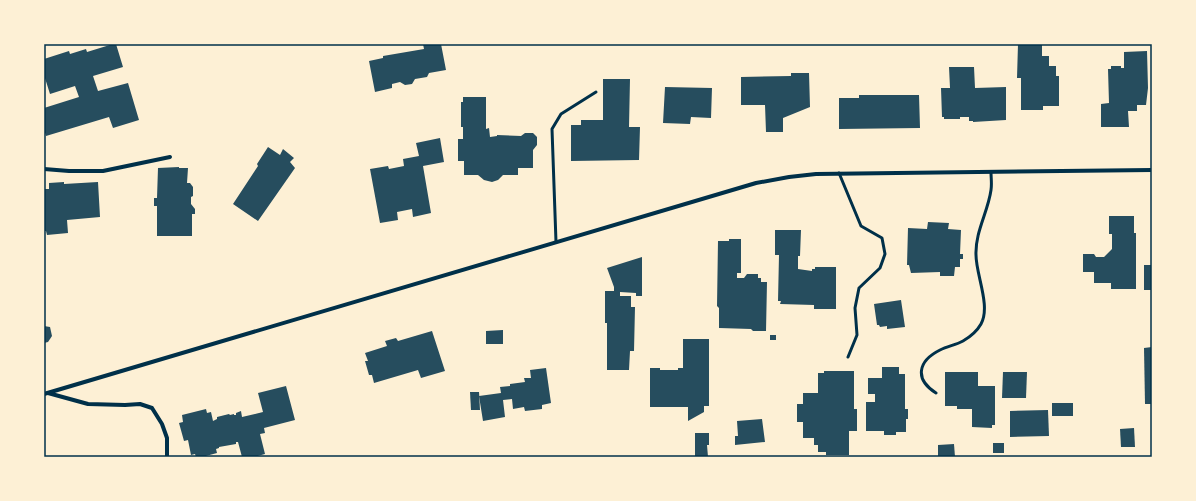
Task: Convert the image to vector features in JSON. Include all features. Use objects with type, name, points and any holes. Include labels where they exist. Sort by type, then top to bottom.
[{"type":"street","points":[[44,169],[69,172],[103,171],[170,157]]},
{"type":"street","points":[[46,393],[756,183],[789,177],[839,173],[1152,170]]},
{"type":"street","points":[[46,393],[88,404],[140,404],[152,408],[162,424],[167,438],[166,457]]},
{"type":"lane","points":[[556,242],[552,129],[561,114],[596,92]]},
{"type":"lane","points":[[936,393],[929,389],[922,380],[922,367],[933,354],[962,341],[971,335],[982,323],[984,296],[976,254],[980,227],[991,190],[991,172]]},
{"type":"lane","points":[[839,173],[861,226],[882,238],[885,254],[880,268],[859,288],[855,308],[857,335],[848,357]]},
{"type":"building","points":[[116,44],[123,67],[93,76],[98,91],[128,83],[139,120],[113,128],[109,117],[46,136],[44,129],[44,108],[79,97],[75,86],[50,94],[44,75],[44,59],[69,51],[70,54],[86,49],[87,52]]},
{"type":"building","points":[[423,44],[441,44],[446,70],[429,73],[427,77],[415,79],[412,84],[405,85],[400,82],[392,84],[392,88],[375,92],[369,61],[383,58],[383,56],[424,49]]},
{"type":"building","points":[[1018,44],[1042,44],[1042,56],[1049,56],[1049,66],[1056,66],[1056,76],[1059,76],[1059,106],[1043,106],[1043,110],[1021,110],[1021,78],[1017,78]]},
{"type":"building","points":[[1147,51],[1148,88],[1146,105],[1137,105],[1137,111],[1128,111],[1129,127],[1101,127],[1101,104],[1109,103],[1108,69],[1111,69],[1111,66],[1121,66],[1121,68],[1124,68],[1124,52]]},
{"type":"building","points":[[949,67],[974,67],[975,88],[1006,87],[1006,120],[973,122],[969,121],[969,117],[960,117],[960,119],[944,119],[944,117],[942,117],[941,88],[950,88]]},
{"type":"building","points":[[791,73],[809,73],[810,107],[783,118],[783,132],[766,132],[765,105],[741,105],[741,77],[791,76]]},
{"type":"building","points":[[603,79],[630,79],[629,127],[640,127],[639,160],[571,161],[571,125],[581,125],[581,120],[603,120]]},
{"type":"building","points":[[665,87],[712,88],[711,118],[691,117],[690,124],[663,123]]},
{"type":"building","points":[[859,95],[919,95],[920,128],[839,129],[839,98],[859,98]]},
{"type":"building","points":[[463,97],[486,97],[486,129],[489,128],[490,137],[497,135],[521,136],[525,133],[533,133],[537,137],[537,145],[533,150],[533,168],[518,168],[518,175],[503,175],[498,180],[492,182],[484,180],[478,175],[464,175],[464,161],[458,161],[458,139],[463,139],[463,127],[461,127],[461,102],[463,102]]},
{"type":"building","points":[[440,138],[444,162],[423,166],[431,213],[413,217],[412,209],[397,212],[398,220],[380,223],[370,169],[388,166],[389,169],[404,166],[403,159],[419,156],[416,143]]},
{"type":"building","points":[[268,147],[280,155],[283,149],[294,158],[290,162],[295,168],[258,221],[233,204],[258,166],[257,164]]},
{"type":"building","points":[[158,168],[188,168],[187,183],[190,183],[193,187],[191,204],[195,209],[195,214],[192,214],[192,236],[157,236],[157,206],[154,206],[154,198],[157,198]]},
{"type":"building","points":[[64,182],[64,184],[98,182],[100,217],[67,220],[68,233],[47,235],[46,231],[44,231],[44,189],[49,189],[49,183]]},
{"type":"building","points":[[1109,216],[1134,216],[1134,233],[1136,233],[1136,289],[1111,289],[1111,283],[1094,283],[1094,272],[1083,272],[1083,254],[1094,254],[1096,257],[1104,257],[1112,249],[1112,234],[1109,234]]},
{"type":"building","points":[[928,222],[949,223],[948,229],[961,230],[960,254],[963,254],[963,259],[960,259],[960,267],[955,267],[954,276],[940,276],[940,272],[911,273],[909,265],[907,265],[908,228],[927,229]]},
{"type":"building","points":[[775,230],[801,230],[798,269],[812,271],[815,267],[836,267],[836,309],[814,309],[814,305],[780,304],[781,301],[778,301],[779,255],[775,255]]},
{"type":"building","points":[[729,239],[741,239],[741,273],[737,273],[737,278],[744,278],[747,274],[758,274],[758,278],[761,278],[761,282],[767,282],[766,331],[719,328],[719,308],[717,306],[718,241],[729,241]]},
{"type":"building","points":[[642,257],[642,296],[636,296],[636,293],[620,292],[620,296],[631,296],[631,307],[635,307],[634,351],[630,351],[629,370],[607,370],[605,291],[614,291],[614,287],[607,268]]},
{"type":"building","points":[[1144,265],[1152,265],[1152,290],[1144,290]]},
{"type":"building","points":[[901,300],[905,327],[887,329],[887,326],[880,327],[877,325],[874,304]]},
{"type":"building","points":[[44,326],[50,327],[52,336],[48,342],[44,343]]},
{"type":"building","points":[[503,330],[503,344],[486,344],[486,331]]},
{"type":"building","points":[[432,331],[445,371],[421,378],[418,370],[374,383],[372,375],[369,375],[365,361],[368,361],[365,353],[387,346],[385,341],[396,338],[398,341]]},
{"type":"building","points":[[770,335],[776,335],[776,340],[770,340]]},
{"type":"building","points":[[683,339],[709,339],[709,406],[704,406],[704,412],[688,421],[688,407],[650,407],[650,368],[660,368],[660,370],[678,370],[678,368],[683,368]]},
{"type":"building","points":[[1152,347],[1152,404],[1145,404],[1144,348]]},
{"type":"building","points":[[882,367],[899,367],[899,374],[905,374],[905,409],[908,409],[908,419],[906,419],[906,432],[896,432],[896,435],[884,435],[884,431],[866,431],[866,402],[875,402],[875,394],[868,394],[868,378],[882,378]]},
{"type":"building","points":[[546,368],[551,403],[542,405],[542,409],[525,411],[524,407],[513,409],[512,399],[503,400],[505,417],[483,421],[479,396],[501,393],[500,387],[525,382],[524,378],[531,378],[530,370]]},
{"type":"building","points":[[824,371],[854,371],[854,409],[857,409],[857,431],[849,431],[849,455],[826,455],[826,452],[818,452],[818,445],[814,445],[814,438],[803,438],[803,422],[797,422],[797,404],[803,404],[803,393],[818,393],[818,373],[824,373]]},
{"type":"building","points":[[945,372],[978,372],[978,386],[995,386],[995,425],[992,425],[992,428],[972,427],[972,409],[957,409],[957,406],[945,406]]},
{"type":"building","points":[[1003,372],[1027,372],[1026,398],[1002,398]]},
{"type":"building","points":[[286,386],[295,420],[264,428],[265,433],[260,434],[265,454],[254,457],[242,457],[238,442],[236,442],[236,444],[219,447],[216,449],[217,453],[202,457],[196,457],[195,454],[191,455],[188,440],[184,441],[179,423],[183,422],[182,415],[206,409],[207,413],[211,412],[213,421],[217,419],[217,417],[229,414],[236,415],[236,413],[241,411],[242,417],[263,412],[258,393]]},
{"type":"building","points":[[470,392],[479,392],[480,410],[471,410]]},
{"type":"building","points":[[1052,403],[1073,403],[1073,416],[1052,416]]},
{"type":"building","points":[[1048,410],[1049,436],[1010,437],[1010,411]]},
{"type":"building","points":[[762,419],[765,442],[735,445],[735,436],[738,436],[737,421]]},
{"type":"building","points":[[1134,428],[1135,447],[1121,447],[1120,429]]},
{"type":"building","points":[[695,433],[709,433],[709,445],[707,445],[708,457],[695,457]]},
{"type":"building","points":[[993,443],[1004,443],[1004,453],[993,453]]},
{"type":"building","points":[[954,444],[955,457],[938,457],[938,445]]}]
